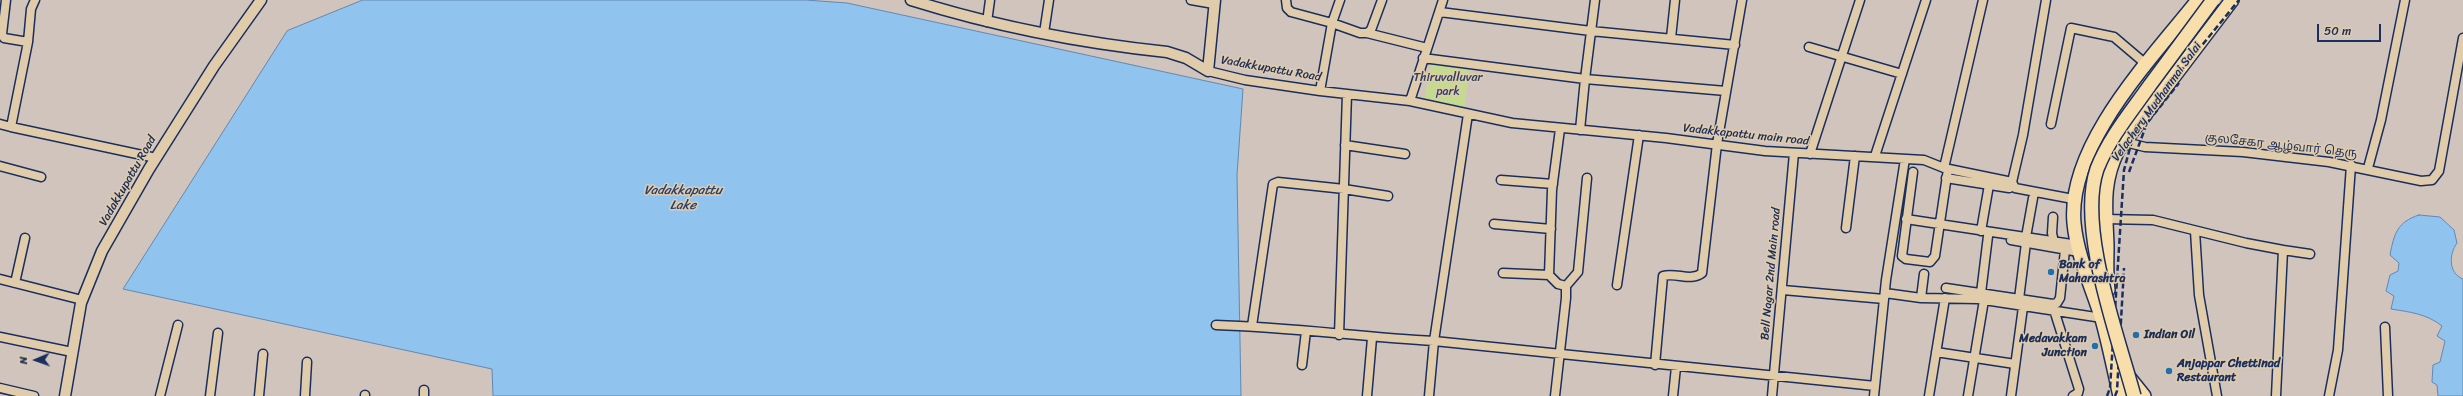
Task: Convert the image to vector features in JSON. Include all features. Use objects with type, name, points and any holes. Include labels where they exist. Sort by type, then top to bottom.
[{"type":"main road","points":[[2120,396],[2102,318],[2078,249],[2074,223],[2074,199],[2084,160],[2106,118],[2198,0]]},
{"type":"main road","points":[[2134,396],[2094,244],[2091,212],[2094,185],[2097,170],[2110,141],[2213,0]]},
{"type":"main road","name":"Velachery Mudhanmai Salai","points":[[2144,396],[2126,373],[2111,323],[2105,220],[2105,190],[2109,168],[2125,142],[2232,0]]},
{"type":"main road","points":[[2084,160],[2109,168]]},
{"type":"main road","points":[[2110,348],[2111,396]]},
{"type":"street","points":[[6,0],[2,34],[4,38],[28,42]]},
{"type":"street","points":[[12,127],[28,42],[31,9],[36,0]]},
{"type":"street","name":"Vadakkupattu Road","points":[[65,396],[82,300],[102,251],[156,158],[259,0]]},
{"type":"street","name":"Vadakkupattu Road","points":[[911,0],[987,22],[1044,33],[1168,52],[1186,58],[1208,71],[1245,80],[1320,91],[1410,101]]},
{"type":"street","points":[[987,22],[990,0]]},
{"type":"street","points":[[1044,33],[1049,0]]},
{"type":"street","points":[[1190,0],[1214,2],[1208,71]]},
{"type":"street","points":[[1286,0],[1287,8],[1291,12],[1332,23],[1360,33],[1368,33],[1427,48]]},
{"type":"street","points":[[1320,91],[1332,23],[1340,0]]},
{"type":"street","points":[[1368,33],[1382,0]]},
{"type":"street","points":[[1410,101],[1443,0]]},
{"type":"street","points":[[1580,130],[1595,0]]},
{"type":"street","points":[[1671,38],[1675,0]]},
{"type":"street","points":[[1656,365],[1663,276],[1668,274],[1692,277],[1702,273],[1717,144],[1742,0]]},
{"type":"street","points":[[1810,154],[1860,0]]},
{"type":"street","points":[[1875,156],[1926,0]]},
{"type":"street","points":[[1913,172],[1901,250],[1902,256],[1906,259],[1930,262],[1933,259],[1946,178],[1946,168],[1962,85],[1984,0]]},
{"type":"street","points":[[1946,178],[1989,184],[2010,185],[2024,136],[2046,0]]},
{"type":"street","points":[[2368,168],[2381,120],[2405,0]]},
{"type":"street","points":[[1440,12],[1591,31],[1735,45]]},
{"type":"street","points":[[2051,124],[2071,28],[2114,36],[2147,65]]},
{"type":"street","name":"குலசேகர ஆழ்வார் தெரு","points":[[2125,142],[2145,147],[2243,152],[2351,165],[2421,181],[2432,180],[2439,171],[2463,38]]},
{"type":"street","points":[[1809,47],[1902,74]]},
{"type":"street","points":[[1423,58],[1585,79],[1726,92]]},
{"type":"street","points":[[1339,335],[1347,94]]},
{"type":"street","name":"Vadakkapattu main road","points":[[1410,101],[1512,123],[1560,129],[1794,153],[1875,156],[1924,160],[1946,168],[2010,185],[2015,188],[2074,199]]},
{"type":"street","points":[[1429,396],[1434,341],[1468,114]]},
{"type":"street","points":[[0,124],[156,158]]},
{"type":"street","points":[[1549,275],[1553,184],[1560,129]]},
{"type":"street","points":[[1617,285],[1639,136]]},
{"type":"street","points":[[1345,145],[1405,154]]},
{"type":"street","name":"Bell Nagar 2nd Main road","points":[[1772,396],[1783,290],[1794,153]]},
{"type":"street","points":[[1846,228],[1855,156]]},
{"type":"street","points":[[1874,396],[1886,280],[1905,159]]},
{"type":"street","points":[[2329,396],[2338,350],[2345,232],[2351,165]]},
{"type":"street","points":[[0,166],[41,177]]},
{"type":"street","points":[[1555,396],[1566,286],[1578,272],[1587,178]]},
{"type":"street","points":[[1502,180],[1553,184]]},
{"type":"street","points":[[1252,326],[1273,184],[1278,182],[1344,189],[1388,196]]},
{"type":"street","points":[[1981,230],[1989,184]]},
{"type":"street","points":[[2011,396],[2026,240],[2033,198]]},
{"type":"street","points":[[2053,217],[2052,233],[2054,242]]},
{"type":"street","points":[[1906,219],[1981,230],[2065,250],[2078,249]]},
{"type":"street","points":[[2105,220],[2153,220],[2195,231],[2283,250],[2310,254]]},
{"type":"street","points":[[1494,224],[1550,229]]},
{"type":"street","points":[[1949,229],[1988,236],[2054,242],[2078,249]]},
{"type":"street","points":[[2195,231],[2199,295],[2217,396]]},
{"type":"street","points":[[1968,396],[1982,296],[1988,236]]},
{"type":"street","points":[[15,283],[25,238]]},
{"type":"street","points":[[2021,303],[2057,303],[2060,298],[2065,250]]},
{"type":"street","points":[[2276,396],[2283,250]]},
{"type":"street","points":[[1503,272],[1549,275],[1558,284],[1566,286]]},
{"type":"street","points":[[1921,298],[1924,274]]},
{"type":"street","points":[[0,279],[82,300]]},
{"type":"street","points":[[1946,288],[2021,303],[2055,313],[2102,318]]},
{"type":"street","points":[[1783,290],[1921,298],[1982,296]]},
{"type":"street","points":[[1929,396],[1945,298]]},
{"type":"street","points":[[2055,313],[2079,389],[2073,396]]},
{"type":"street","points":[[160,396],[178,325]]},
{"type":"street","points":[[1216,325],[1252,326],[1372,338],[1434,341],[1560,352],[1656,365],[1875,386]]},
{"type":"street","points":[[2385,327],[2388,396]]},
{"type":"street","points":[[1302,365],[1306,331]]},
{"type":"street","points":[[210,396],[218,333]]},
{"type":"street","points":[[0,337],[72,352]]},
{"type":"street","points":[[1367,396],[1372,338]]},
{"type":"street","points":[[1936,352],[2015,364]]},
{"type":"street","points":[[259,396],[263,354]]},
{"type":"street","points":[[305,396],[307,362]]},
{"type":"street","points":[[1673,396],[1676,367]]},
{"type":"street","points":[[0,388],[34,396]]},
{"type":"green space","name":"Thiruvalluvar park","points":[[1431,64],[1470,68],[1464,108],[1424,100]]},
{"type":"water","name":"Vadakkapattu Lake","points":[[363,0],[806,0],[847,3],[1243,89],[1237,175],[1241,396],[493,396],[492,369],[123,289],[287,31]]},
{"type":"water","points":[[2419,215],[2440,217],[2454,230],[2457,243],[2452,252],[2451,263],[2452,268],[2458,276],[2463,279],[2463,396],[2438,396],[2437,385],[2432,382],[2433,365],[2440,362],[2445,341],[2437,336],[2442,326],[2424,316],[2391,309],[2394,296],[2386,291],[2390,275],[2398,271],[2399,263],[2390,255],[2395,235],[2401,225]]},
{"type":"railway","points":[[2107,396],[2110,388],[2124,170],[2136,126],[2239,0]]},
{"type":"railway","points":[[2129,172],[2147,123],[2179,83]]},
{"type":"railway","points":[[2115,396],[2117,391],[2124,268]]},
{"type":"place","name":"Bank of Maharashtra","points":[[2051,272]]},
{"type":"place","name":"Indian Oil","points":[[2136,335]]},
{"type":"place","name":"Medavakkam Junction","points":[[2095,346]]},
{"type":"place","name":"Anjappar Chettinad Restaurant","points":[[2169,371]]}]
